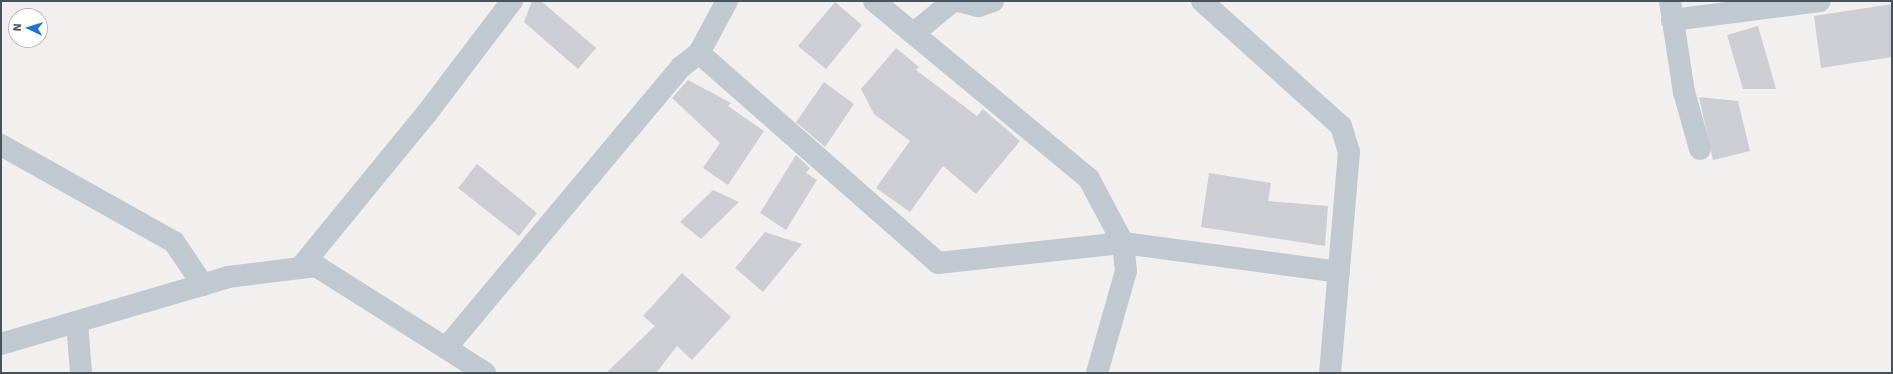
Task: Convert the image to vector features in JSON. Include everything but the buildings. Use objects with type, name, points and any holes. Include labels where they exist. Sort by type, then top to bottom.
[{"type":"street","points":[[300,268],[427,113],[512,1]]},
{"type":"street","points":[[446,348],[681,67],[699,53],[727,1]]},
{"type":"street","points":[[874,1],[1089,179],[1123,243],[1126,271],[1097,373]]},
{"type":"street","points":[[914,33],[953,1]]},
{"type":"street","points":[[959,1],[978,6],[993,1]]},
{"type":"street","points":[[1202,1],[1341,126],[1349,152],[1330,373]]},
{"type":"street","points":[[1700,149],[1684,92],[1671,10],[1820,1]]},
{"type":"street","points":[[699,53],[938,263],[1123,243],[1339,272]]},
{"type":"street","points":[[1,145],[174,242],[203,285]]},
{"type":"street","points":[[1,344],[228,277],[316,266],[486,373]]},
{"type":"street","points":[[77,322],[81,373]]}]
